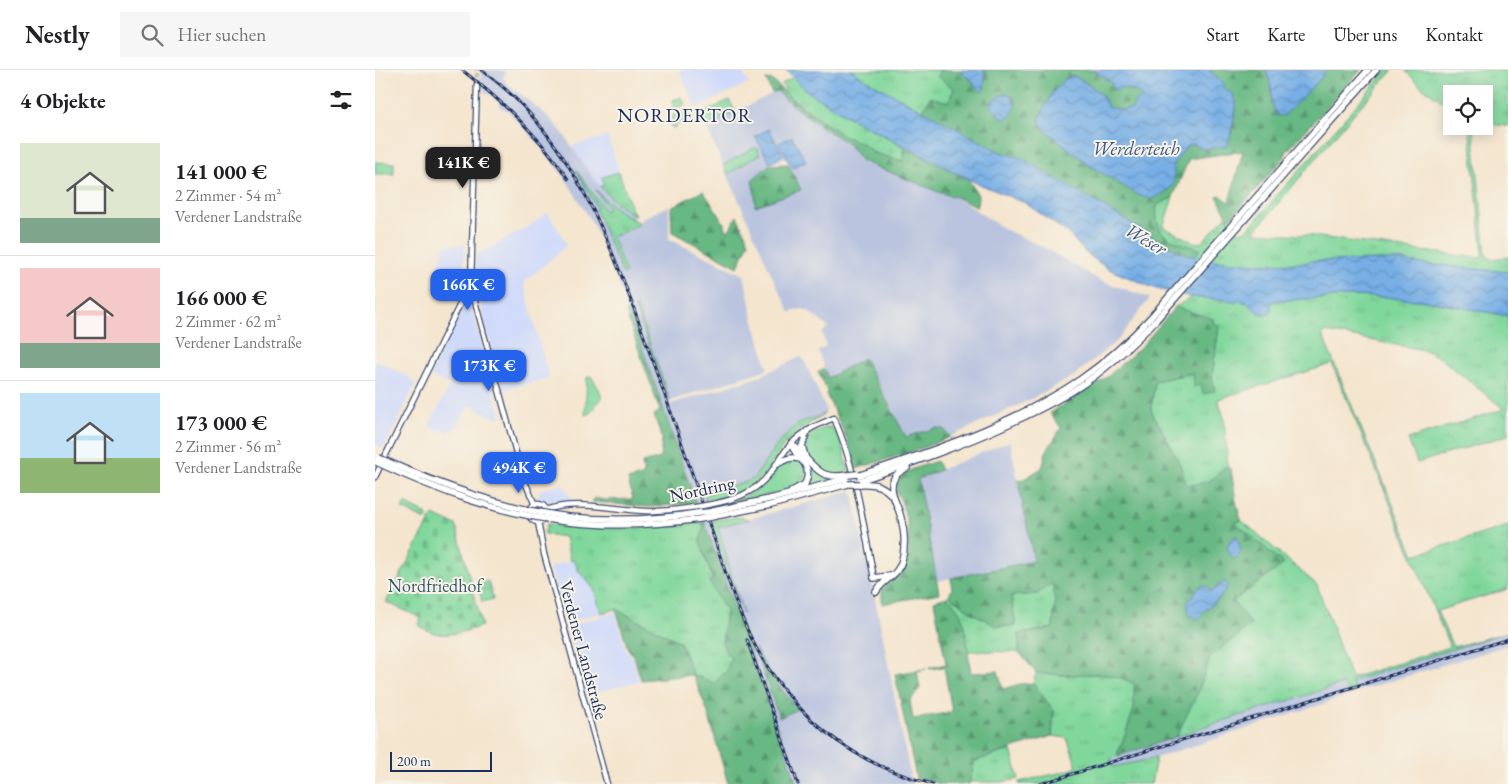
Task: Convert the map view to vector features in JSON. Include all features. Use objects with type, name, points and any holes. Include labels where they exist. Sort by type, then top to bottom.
[{"type":"highway","points":[[710,515],[848,479],[858,479],[927,458],[1001,428],[1045,407],[1098,374],[1138,339],[1368,70]]},
{"type":"highway","points":[[858,479],[865,473],[909,463],[1021,413],[1081,379],[1101,364],[1134,335],[1376,70]]},
{"type":"highway","points":[[774,498],[805,484],[808,473],[802,446],[807,431]]},
{"type":"highway","points":[[791,444],[793,450],[822,474],[858,479],[882,486],[888,490],[896,504]]},
{"type":"highway","points":[[776,465],[791,457],[804,459]]},
{"type":"highway","points":[[376,459],[475,497],[568,520],[604,525],[643,525],[771,505],[848,479]]},
{"type":"highway","points":[[877,592],[882,584],[898,572],[900,567],[904,547],[902,523],[892,488],[897,474],[909,463]]},
{"type":"highway","points":[[874,578],[893,576]]},
{"type":"main road","points":[[471,283],[477,84]]},
{"type":"main road","points":[[375,478],[461,302],[470,293],[475,292],[477,288],[471,283]]},
{"type":"main road","points":[[471,283],[466,286],[470,293],[522,476],[535,504]]},
{"type":"main road","name":"Nordring","points":[[546,510],[566,504],[647,511],[676,510],[735,499],[764,481],[791,444],[807,431],[834,418],[851,462],[874,578]]},
{"type":"main road","points":[[377,471],[389,468],[402,471],[473,498],[529,513]]},
{"type":"main road","points":[[535,504],[540,504],[546,510],[545,518],[538,522],[532,520],[529,513],[535,504]]},
{"type":"main road","name":"Verdener Landstraße","points":[[538,522],[542,547],[607,784]]},
{"type":"shaded area","points":[[481,70],[503,70],[506,73],[503,78],[507,83],[550,118],[562,132],[596,182],[615,202],[635,216],[632,219],[624,215],[598,193],[608,209],[605,211],[580,175],[597,209],[595,210],[599,216],[596,218],[597,221],[601,220],[623,274],[626,272],[612,237],[638,225],[643,218],[669,206],[669,239],[744,275],[753,318],[768,369],[670,401],[638,307],[635,307],[671,407],[671,404],[755,378],[801,357],[804,360],[826,409],[825,413],[814,419],[802,422],[755,477],[749,481],[705,495],[705,501],[697,503],[637,332],[593,224],[565,178],[538,143],[507,110],[502,108],[489,94],[483,92],[484,89],[480,86]]},
{"type":"shaded area","points":[[679,70],[741,70],[749,83],[696,108]]},
{"type":"shaded area","points":[[777,91],[794,107],[850,146],[862,161],[940,193],[956,197],[1004,229],[1043,247],[1101,281],[1150,298],[1119,339],[1074,376],[1027,401],[950,437],[944,429],[936,428],[906,438],[864,358],[828,378],[818,351],[826,346],[822,333],[828,327],[803,309],[794,310],[790,313],[706,127]],"holes":[[[785,158],[801,190],[755,206],[752,180],[769,165]]]},
{"type":"shaded area","points":[[608,136],[619,172],[602,177],[604,185],[600,186],[572,146]]},
{"type":"shaded area","points":[[548,213],[567,245],[524,283],[549,378],[503,390],[479,302],[475,267],[476,255],[529,226]]},
{"type":"shaded area","points":[[443,245],[465,245],[463,279],[439,278],[440,257],[442,257]]},
{"type":"shaded area","points":[[465,306],[471,307],[501,417],[495,418],[469,405],[457,427],[449,432],[442,429],[440,432],[429,426],[450,385],[430,376]]},
{"type":"shaded area","points":[[375,360],[411,378],[410,380],[416,383],[384,449],[375,444]]},
{"type":"shaded area","points":[[1010,441],[1034,561],[937,581],[918,479]]},
{"type":"shaded area","points":[[562,484],[574,501],[547,501],[537,496],[541,490]]},
{"type":"shaded area","points":[[852,491],[912,784],[797,784],[704,521],[711,521],[740,603],[718,527]],"holes":[[[756,651],[768,671],[797,709],[779,718]]]},
{"type":"shaded area","points":[[574,560],[578,570],[594,589],[601,613],[567,622],[550,567]]},
{"type":"shaded area","points":[[615,612],[626,650],[633,658],[639,681],[587,695],[569,626]]},
{"type":"shaded area","points":[[1508,632],[1508,645],[1355,692],[1351,681]]},
{"type":"shaded area","points":[[1344,684],[1350,695],[1156,758],[1113,767],[1111,758],[1203,727]]},
{"type":"green space","points":[[851,70],[940,70],[938,76],[954,89],[948,102],[930,97],[923,111]]},
{"type":"green space","points":[[940,70],[960,70],[975,86],[984,88],[985,70],[1093,70],[1112,83],[1140,93],[1143,97],[1133,109],[1114,109],[1107,107],[1106,102],[1099,93],[1075,76],[1068,78],[1057,87],[1039,119],[1041,125],[1051,135],[1092,167],[1152,199],[1170,188],[1173,164],[1188,145],[1194,144],[1205,148],[1217,144],[1231,135],[1236,109],[1221,80],[1210,70],[1266,70],[1271,87],[1272,104],[1284,116],[1323,76],[1325,70],[1361,70],[1287,151],[1284,158],[1229,220],[1217,196],[1220,195],[1229,202],[1243,151],[1189,159],[1173,197],[1157,205],[1157,217],[1158,225],[1167,237],[1200,250],[1195,257],[1164,244],[1021,158],[1000,152],[923,111],[930,97],[948,102],[954,89],[937,76]]},
{"type":"green space","points":[[1387,70],[1393,70],[1254,232],[1306,235],[1481,258],[1483,254],[1470,135],[1474,135],[1486,255],[1491,259],[1508,257],[1508,272],[1413,263],[1403,260],[1254,264],[1195,257],[1200,249],[1173,240],[1162,232],[1158,225],[1157,205],[1173,197],[1163,227],[1193,242],[1201,243],[1226,216],[1239,232],[1247,230]]},
{"type":"green space","points":[[1405,70],[1508,70],[1508,126],[1493,125],[1493,85],[1443,85],[1443,102],[1420,86]]},
{"type":"green space","points":[[793,77],[847,116],[904,147],[902,161],[874,153],[860,142],[843,136],[787,95],[782,84]]},
{"type":"green space","points":[[771,79],[795,102],[843,136],[860,142],[874,153],[902,161],[904,147],[968,179],[978,195],[977,207],[862,161],[850,146],[794,107],[777,91],[772,93],[766,80]]},
{"type":"green space","points":[[682,97],[685,105],[673,109],[673,100]]},
{"type":"green space","points":[[729,100],[736,112],[706,127],[702,114]]},
{"type":"green space","points":[[690,109],[693,117],[678,124],[675,128],[671,127],[672,116]]},
{"type":"green space","points":[[756,147],[760,154],[727,173],[723,165]]},
{"type":"green space","points":[[375,162],[394,163],[394,174],[375,174]]},
{"type":"green space","points":[[788,164],[801,190],[755,206],[752,180],[769,165]]},
{"type":"green space","points":[[576,170],[605,211],[608,209],[596,190],[616,209],[640,223],[612,237],[626,273],[623,274],[595,209],[597,208]]},
{"type":"green space","points":[[619,172],[635,216],[615,202],[600,186],[604,185],[602,177]]},
{"type":"green space","points":[[703,191],[728,232],[737,216],[749,242],[738,267],[672,232],[671,207]]},
{"type":"green space","points":[[1351,296],[1427,301],[1508,316],[1508,435],[1417,463],[1408,439],[1504,409],[1439,357],[1424,350],[1326,332],[1322,334],[1414,555],[1508,526],[1508,589],[1437,611],[1453,647],[1508,632],[1352,681],[1355,692],[1350,695],[1343,684],[1176,737],[1198,692],[1210,657],[1251,624],[1233,601],[1284,564],[1236,523],[1241,520],[1317,585],[1351,678],[1447,648],[1449,645],[1332,364],[1218,399],[1224,418],[1228,468],[1224,467],[1212,479],[1204,483],[1187,486],[1179,462],[1151,410],[1155,381],[1193,373],[1201,384],[1215,391],[1212,377],[1219,326],[1213,323],[1213,319],[1175,307],[1192,297],[1246,302],[1259,313],[1274,301]]},
{"type":"green space","points":[[635,307],[637,307],[669,402]]},
{"type":"green space","points":[[1175,307],[1213,319],[1213,323],[1219,326],[1212,377],[1215,391],[1203,394],[1201,384],[1194,387],[1193,373],[1155,381],[1151,410],[1179,462],[1187,485],[1208,481],[1224,467],[1231,469],[1241,520],[1236,523],[1284,564],[1233,601],[1251,624],[1210,657],[1198,692],[1176,737],[1118,756],[1134,709],[1134,684],[1118,677],[1102,675],[1036,673],[1019,652],[1019,634],[1053,628],[1055,601],[1052,583],[1037,594],[1011,596],[1016,626],[996,626],[971,612],[949,595],[952,589],[951,578],[1034,561],[1018,481],[1042,468],[1046,452],[1061,428],[1050,413],[1107,377],[1142,346]],"holes":[[[1219,584],[1222,593],[1212,605],[1190,617],[1187,602],[1194,595],[1215,590]]]},
{"type":"green space","points":[[625,310],[630,312],[696,503],[649,507],[592,502],[594,498],[606,500],[633,499],[628,480],[644,475],[642,463],[660,458],[662,439],[654,415],[660,411]]},
{"type":"green space","points":[[864,358],[906,437],[936,428],[944,429],[950,437],[923,448],[856,469],[847,439],[818,372],[824,369],[828,378]]},
{"type":"green space","points":[[591,376],[602,398],[589,414],[585,415],[587,377]]},
{"type":"green space","points":[[825,413],[788,441],[763,476],[756,482],[732,495],[705,501],[705,495],[749,481],[755,477],[775,448],[793,428],[803,421]]},
{"type":"green space","points":[[827,427],[831,427],[838,435],[849,472],[834,475],[825,473],[815,467],[808,457],[805,446],[810,436]]},
{"type":"green space","points":[[795,449],[817,471],[833,479],[804,487],[810,475]]},
{"type":"green space","points":[[798,460],[803,463],[807,473],[803,483],[791,490],[707,508],[746,496],[760,487],[785,461]]},
{"type":"green space","points":[[937,461],[941,470],[918,479],[939,593],[882,604],[882,589],[900,575],[908,556],[907,520],[896,490],[897,482],[905,473]]},
{"type":"green space","points":[[405,503],[425,513],[427,516],[426,520],[402,509]]},
{"type":"green space","name":"Nordfriedhof","points":[[433,515],[456,525],[482,626],[458,633],[434,633],[419,625],[421,618],[386,602]]},
{"type":"green space","points":[[736,517],[749,519],[718,527],[743,614],[711,521]]},
{"type":"green space","points":[[704,521],[797,784],[728,784],[708,713],[693,675],[714,683],[727,671],[731,657],[726,653],[722,642],[726,611],[709,581],[713,580],[700,542]]},
{"type":"green space","points":[[703,522],[704,527],[700,542],[713,580],[710,582],[726,611],[722,642],[731,657],[727,671],[714,683],[693,675],[680,642],[616,609],[601,613],[594,589],[578,570],[574,560],[570,561],[565,537],[544,534],[547,524],[586,528],[625,528]]},
{"type":"green space","points":[[488,581],[493,599],[482,602],[478,584]]},
{"type":"green space","points":[[1052,583],[1055,601],[1053,628],[1019,634],[1019,652],[967,651],[963,622],[961,616],[947,597],[949,595],[971,612],[996,626],[1015,626],[1011,596],[1037,594]]},
{"type":"green space","points":[[947,597],[960,613],[963,620],[971,673],[998,671],[1003,689],[1020,684],[1033,683],[1054,711],[1052,736],[975,761],[969,784],[942,784],[916,778],[895,674],[926,669],[917,671],[920,688],[910,701],[913,719],[952,712],[944,667],[929,669],[946,664],[934,601]]},
{"type":"green space","points":[[616,609],[680,642],[693,675],[641,680],[634,656],[628,649]]},
{"type":"green space","points":[[755,648],[768,671],[797,709],[779,718]]},
{"type":"green space","points":[[1036,673],[1102,675],[1118,677],[1135,684],[1134,709],[1118,756],[1111,759],[1113,767],[1156,758],[1151,784],[1019,784],[1019,782],[1077,767],[1067,738],[1052,736],[1054,711],[1033,683]]},
{"type":"green space","points":[[1011,750],[1019,779],[1001,782],[969,782],[975,761]]},
{"type":"water","name":"Weser","points":[[786,70],[851,70],[1000,152],[1021,158],[1164,244],[1188,255],[1214,260],[1260,264],[1313,261],[1403,260],[1413,263],[1508,272],[1508,316],[1427,301],[1351,296],[1274,301],[1271,303],[1271,311],[1263,314],[1246,302],[1192,297],[1156,289],[1108,269],[1086,253],[1069,234],[1025,203],[972,181],[847,116],[807,91]]},
{"type":"water","points":[[960,70],[985,70],[982,92],[975,86],[972,80]]},
{"type":"water","name":"Werderteich","points":[[1093,70],[1210,70],[1221,80],[1224,87],[1228,92],[1231,92],[1236,101],[1228,146],[1202,149],[1194,144],[1188,145],[1173,164],[1174,178],[1169,189],[1152,199],[1140,196],[1092,167],[1041,125],[1039,119],[1057,87],[1068,78],[1074,76],[1099,93],[1106,102],[1107,107],[1122,110],[1133,109],[1134,103],[1142,97],[1140,93],[1122,87],[1117,90],[1113,89],[1112,83]]},
{"type":"water","points":[[1266,70],[1325,70],[1323,76],[1284,116],[1277,115],[1272,104],[1271,87]]},
{"type":"water","points":[[1007,93],[1011,95],[1016,107],[1006,119],[1000,117],[990,104],[996,98]]},
{"type":"water","points":[[769,129],[783,155],[770,163],[755,136]]},
{"type":"water","points":[[792,136],[806,161],[793,168],[779,143]]},
{"type":"water","points":[[1237,536],[1241,550],[1239,556],[1233,559],[1227,548],[1233,537]]},
{"type":"water","points":[[1225,581],[1228,585],[1220,598],[1204,611],[1199,618],[1190,617],[1187,602],[1200,587],[1202,585],[1208,587],[1211,591]]},
{"type":"tunnel","points":[[477,70],[477,84]]},
{"type":"railway","points":[[462,70],[491,94],[533,134],[568,179]]},
{"type":"railway","points":[[481,70],[514,97],[543,129],[567,164],[589,202],[607,241],[639,322],[744,623],[762,658],[788,695],[823,730],[863,757],[885,768],[933,784]]},
{"type":"railway","points":[[1040,784],[1508,639]]},
{"type":"railway","points":[[747,640],[798,784]]},
{"type":"district","name":"NORDERTOR","points":[[685,115]]}]
